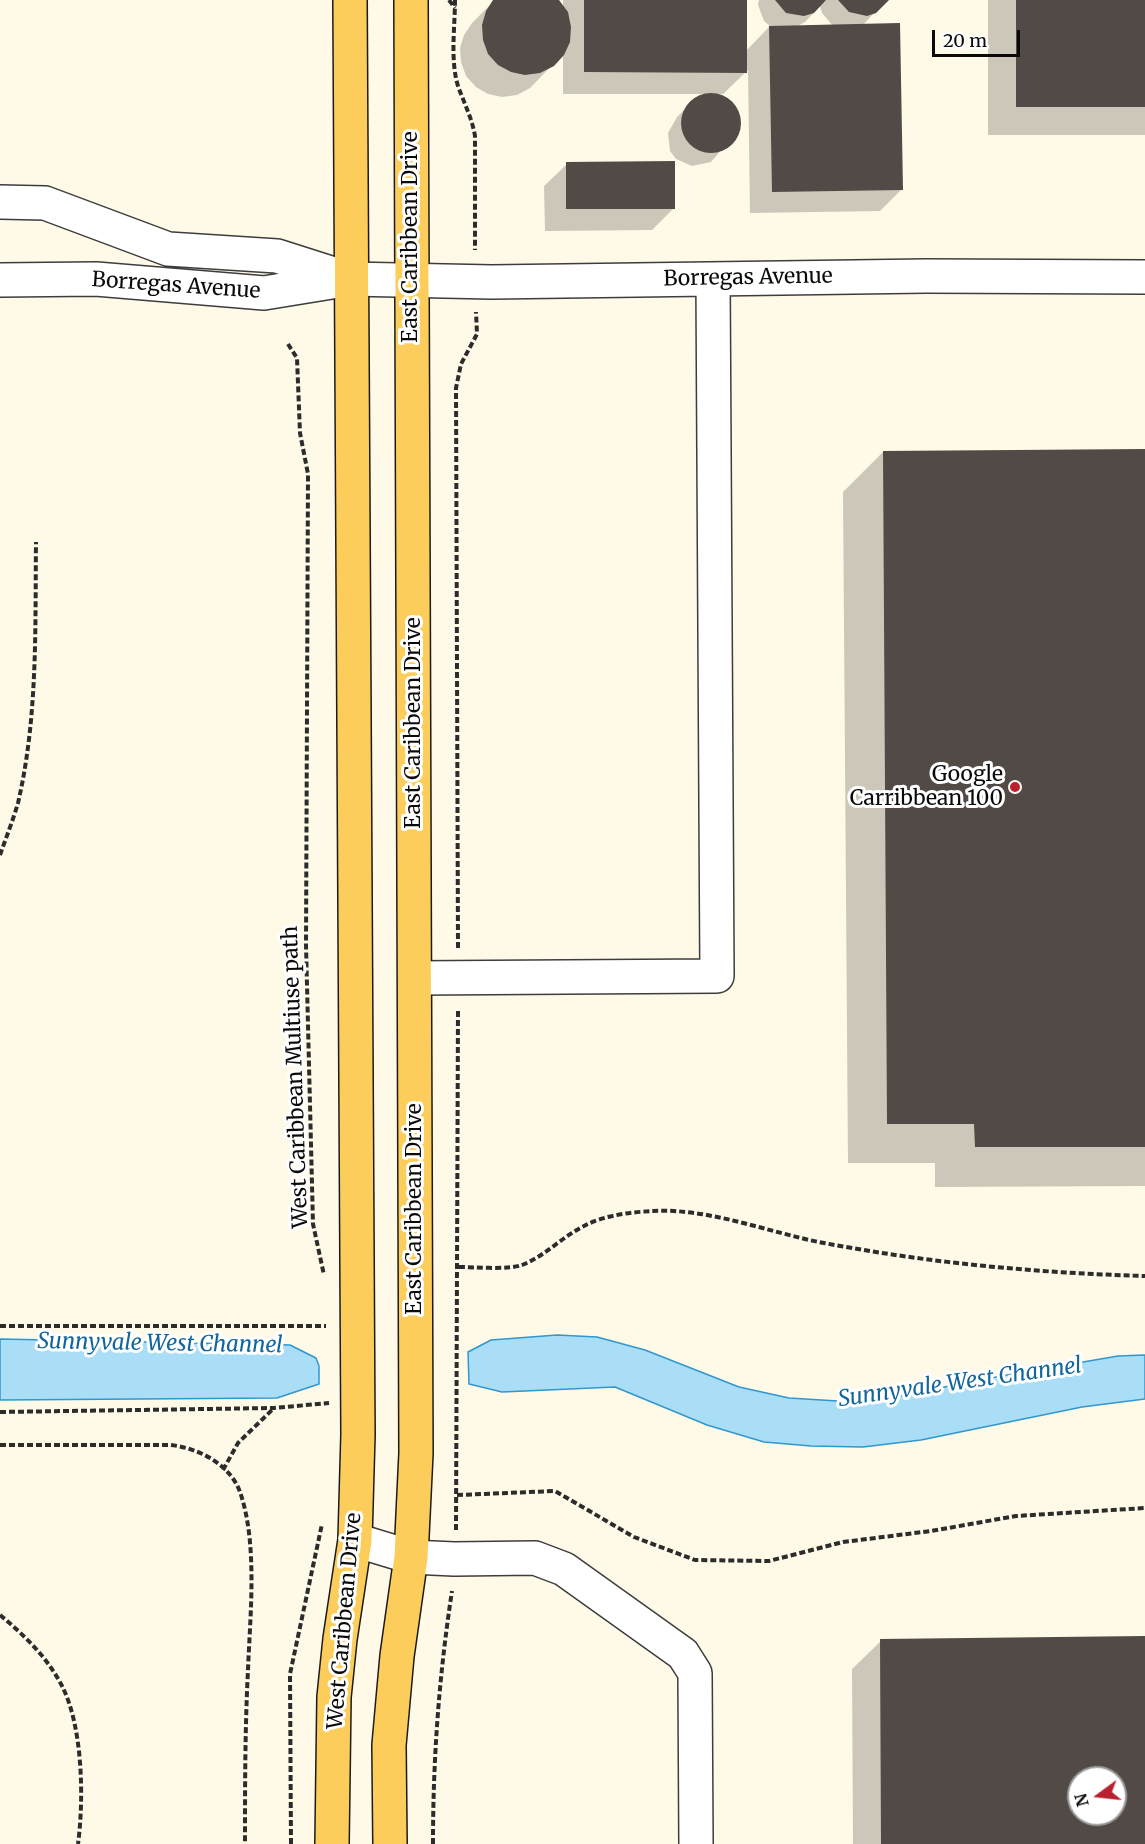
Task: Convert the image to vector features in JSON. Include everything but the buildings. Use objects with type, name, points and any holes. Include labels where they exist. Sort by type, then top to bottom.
[{"type":"main road","points":[[343,1313],[353,343],[350,279],[350,0]]},
{"type":"main road","name":"East Caribbean Drive","points":[[411,0],[416,1311],[416,1446],[411,1557]]},
{"type":"main road","name":"West Caribbean Drive","points":[[332,1844],[334,1697],[355,1540],[342,1408],[343,1313]]},
{"type":"main road","points":[[390,1844],[389,1745],[397,1656],[411,1557]]},
{"type":"street","name":"Borregas Avenue","points":[[0,202],[45,203],[168,249],[277,256],[350,279]]},
{"type":"street","name":"Borregas Avenue","points":[[0,280],[96,279],[264,293],[350,279],[411,281],[1145,277]]},
{"type":"street","points":[[415,978],[717,976],[713,279]]},
{"type":"street","points":[[355,1540],[411,1557],[535,1558],[564,1569],[683,1654],[695,1673],[696,1844]]},
{"type":"path","points":[[449,0],[455,8]]},
{"type":"path","points":[[455,0],[455,65],[458,85],[472,119],[476,136],[475,234]]},
{"type":"path","points":[[456,1531],[459,1267],[456,388],[461,364],[477,334],[476,320]]},
{"type":"path","name":"West Caribbean Multiuse path","points":[[288,344],[297,358],[300,433],[308,474],[306,945],[313,1224],[325,1280]]},
{"type":"path","points":[[0,855],[17,804],[27,753],[34,676],[36,542]]},
{"type":"path","points":[[459,1267],[521,1266],[545,1253],[584,1225],[617,1215],[657,1211],[717,1218],[823,1243],[947,1262],[1057,1274],[1145,1276]]},
{"type":"path","points":[[0,1326],[329,1326],[343,1313]]},
{"type":"path","points":[[223,1470],[238,1443],[274,1408]]},
{"type":"path","points":[[0,1412],[342,1408]]},
{"type":"path","points":[[327,1414],[342,1408]]},
{"type":"path","points":[[0,1445],[190,1447],[208,1455],[239,1490],[250,1556],[244,1754],[246,1844]]},
{"type":"path","points":[[457,1495],[555,1491],[634,1537],[695,1560],[769,1561],[843,1542],[931,1531],[1016,1516],[1145,1508]]},
{"type":"path","points":[[291,1844],[290,1674],[322,1523]]},
{"type":"path","points":[[433,1844],[433,1763],[436,1711],[452,1587]]},
{"type":"path","points":[[0,1615],[32,1642],[61,1685],[73,1718],[81,1782],[78,1844]]},
{"type":"water","points":[[557,1335],[597,1337],[645,1350],[739,1387],[789,1398],[854,1402],[908,1395],[972,1381],[1118,1356],[1145,1355],[1145,1399],[1082,1407],[921,1440],[863,1447],[811,1446],[764,1442],[707,1425],[615,1387],[502,1392],[469,1384],[468,1352],[491,1340]]},
{"type":"water","name":"Sunnyvale West Channel","points":[[0,1339],[290,1345],[316,1358],[319,1366],[319,1384],[277,1398],[0,1400]]},
{"type":"place","name":"Google Carribbean 100","points":[[1015,787]]}]
